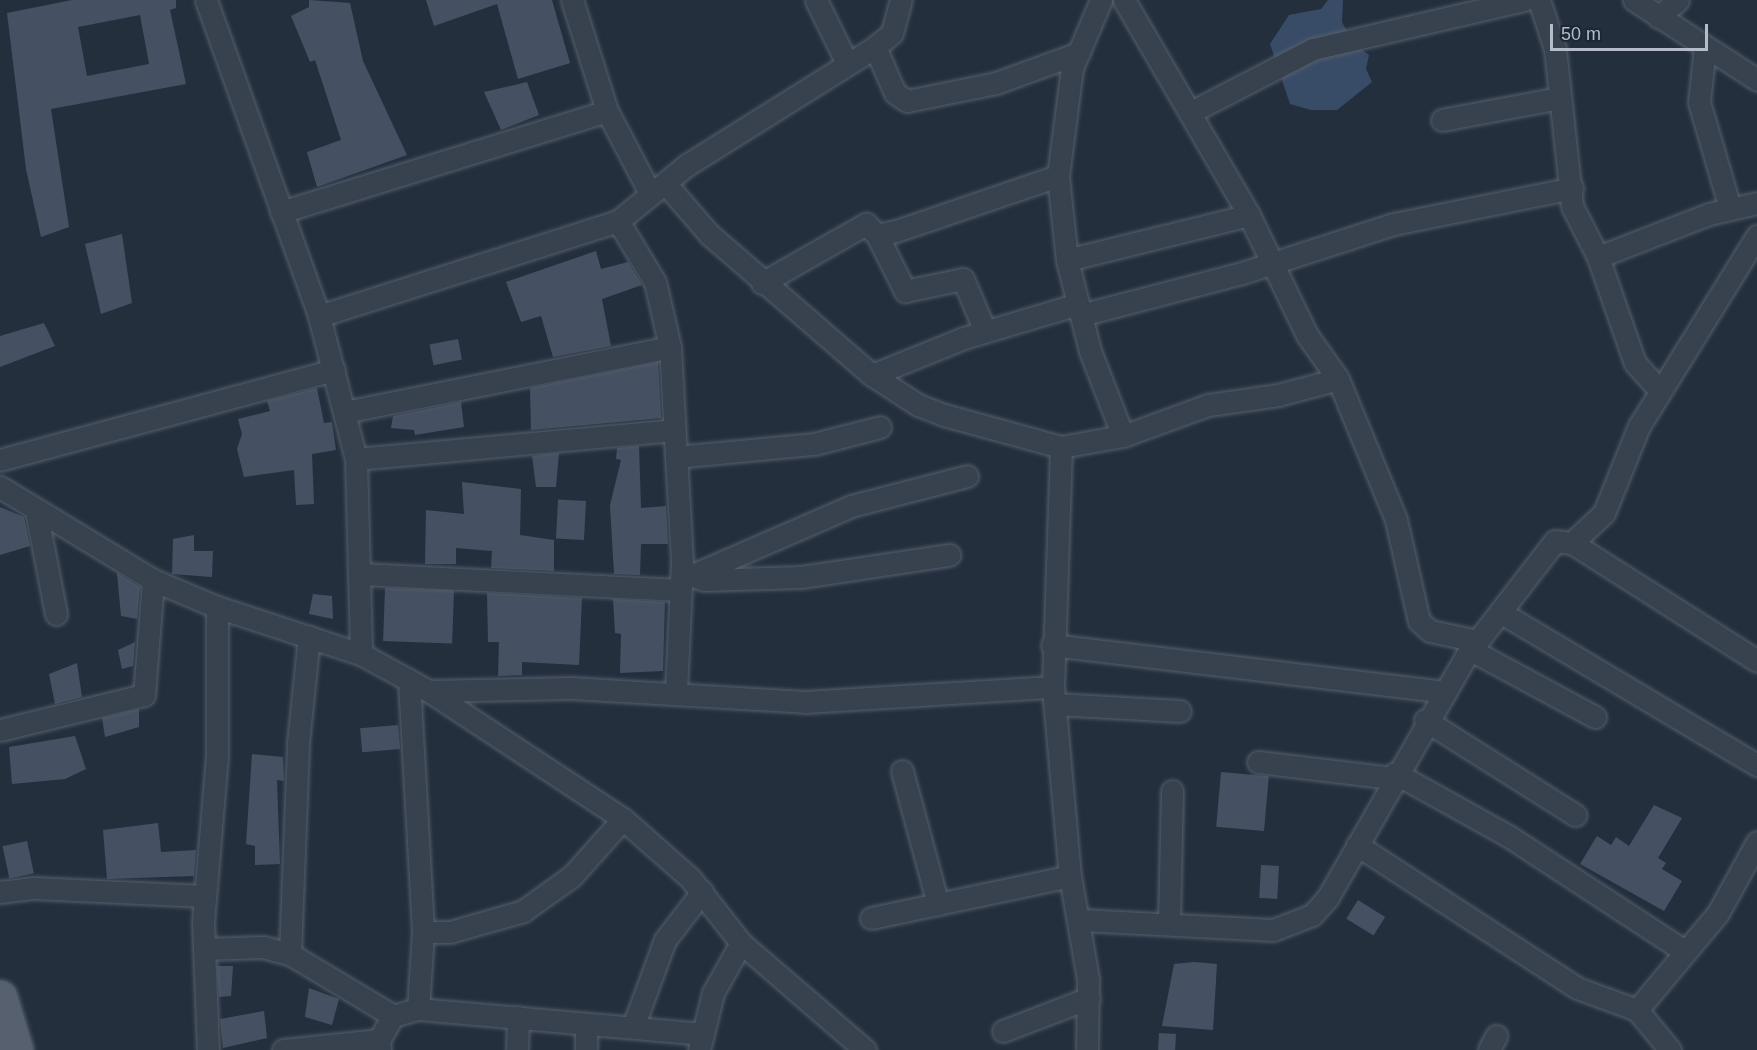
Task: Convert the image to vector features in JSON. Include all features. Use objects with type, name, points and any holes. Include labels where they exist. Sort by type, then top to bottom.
[{"type":"main road","points":[[0,997],[16,1050]]},
{"type":"street","points":[[206,0],[319,316],[345,412],[356,459],[362,574],[360,654]]},
{"type":"street","points":[[572,0],[608,111],[658,189],[762,283],[851,351],[872,375],[918,405],[1061,447],[1123,436],[1208,405],[1278,395],[1338,379]]},
{"type":"street","points":[[816,0],[848,63]]},
{"type":"street","points":[[319,316],[618,221],[658,189],[848,63],[875,48],[892,33],[901,0]]},
{"type":"street","points":[[1101,0],[1079,53],[1065,96],[1058,176],[1067,260],[1080,310],[1123,436]]},
{"type":"street","points":[[1124,0],[1249,215],[1275,263],[1298,320],[1338,379],[1396,520],[1419,621],[1430,631],[1474,645],[1595,717]]},
{"type":"street","points":[[1191,112],[1313,49],[1524,0]]},
{"type":"street","points":[[1539,0],[1555,49],[1558,99],[1572,188],[1572,206],[1598,257],[1635,363],[1659,390]]},
{"type":"street","points":[[1634,0],[1757,80]]},
{"type":"street","points":[[1658,17],[1678,0]]},
{"type":"street","points":[[1705,47],[1699,102],[1730,208]]},
{"type":"street","points":[[875,48],[895,93],[908,101],[996,83],[1079,53]]},
{"type":"street","points":[[1442,120],[1558,99]]},
{"type":"street","points":[[281,212],[608,111]]},
{"type":"street","points":[[877,235],[1058,176]]},
{"type":"street","points":[[872,375],[985,331],[1275,263],[1311,247],[1394,224],[1572,188]]},
{"type":"street","points":[[1598,257],[1730,208],[1757,203]]},
{"type":"street","points":[[1067,260],[1249,215]]},
{"type":"street","points":[[618,221],[656,282],[670,347],[684,582],[676,692]]},
{"type":"street","points":[[762,283],[850,230],[866,224],[877,235],[905,291],[963,279],[985,331]]},
{"type":"street","points":[[1572,543],[1604,513],[1623,458],[1659,390],[1757,236]]},
{"type":"street","points":[[345,412],[670,347]]},
{"type":"street","points":[[0,460],[334,370]]},
{"type":"street","points":[[676,457],[814,444],[880,427]]},
{"type":"street","points":[[356,459],[674,430]]},
{"type":"street","points":[[1061,447],[1052,645],[1054,696],[1070,876],[1081,920],[1089,998],[1087,1050]]},
{"type":"street","points":[[684,582],[851,506],[966,476]]},
{"type":"street","points":[[0,488],[153,580],[217,608],[360,654],[429,691],[623,819],[702,892],[741,943],[865,1050]]},
{"type":"street","points":[[36,511],[56,614]]},
{"type":"street","points":[[1081,920],[1240,930],[1291,926],[1328,897],[1425,720],[1474,645],[1550,544],[1572,543],[1757,661]]},
{"type":"street","points":[[362,574],[684,582],[801,578],[949,555]]},
{"type":"street","points":[[0,730],[144,695],[153,580]]},
{"type":"street","points":[[208,1050],[204,896],[217,757],[217,608]]},
{"type":"street","points":[[1500,612],[1757,765]]},
{"type":"street","points":[[290,954],[298,743],[309,637]]},
{"type":"street","points":[[1052,645],[1445,692]]},
{"type":"street","points":[[409,680],[423,932],[418,1009]]},
{"type":"street","points":[[429,691],[493,686],[676,692],[805,702],[1054,696],[1180,711]]},
{"type":"street","points":[[1425,720],[1575,815]]},
{"type":"street","points":[[1258,762],[1394,776],[1510,837],[1683,950]]},
{"type":"street","points":[[902,771],[938,904]]},
{"type":"street","points":[[1169,924],[1172,792]]},
{"type":"street","points":[[423,932],[450,932],[523,910],[572,876],[623,819]]},
{"type":"street","points":[[1636,1011],[1683,950],[1718,914],[1757,842]]},
{"type":"street","points":[[1357,845],[1577,988],[1636,1011],[1670,1050]]},
{"type":"street","points":[[871,918],[1070,876]]},
{"type":"street","points":[[0,892],[34,888],[204,896]]},
{"type":"street","points":[[633,1027],[665,939],[702,892]]},
{"type":"street","points":[[204,949],[263,947],[290,954],[393,1016],[418,1009],[518,1017],[586,1026],[633,1027],[700,1042],[712,993],[741,943]]},
{"type":"street","points":[[1003,1031],[1089,998]]},
{"type":"street","points":[[283,1050],[380,1045],[393,1016]]},
{"type":"street","points":[[517,1050],[518,1017]]},
{"type":"street","points":[[586,1026],[586,1050]]},
{"type":"water","points":[[1328,0],[1343,0],[1342,22],[1354,44],[1369,55],[1366,69],[1372,82],[1337,110],[1311,110],[1290,104],[1270,44],[1289,15],[1321,9]]},
{"type":"building","points":[[72,0],[176,0],[176,8],[170,10],[186,84],[51,109],[69,227],[41,237],[26,169],[7,13]],"holes":[[[140,15],[149,64],[87,76],[78,27]]]},
{"type":"building","points":[[309,0],[350,3],[363,61],[407,155],[317,187],[307,152],[341,140],[315,60],[310,62],[291,16],[309,7]]},
{"type":"building","points":[[426,0],[552,0],[570,63],[518,79],[497,4],[434,26]]},
{"type":"building","points":[[527,82],[539,115],[501,130],[484,92]]},
{"type":"building","points":[[122,234],[132,303],[101,314],[85,244]]},
{"type":"building","points":[[596,251],[601,269],[628,262],[642,285],[602,299],[611,346],[553,357],[541,316],[521,322],[506,282]]},
{"type":"building","points":[[44,323],[55,346],[0,367],[0,336]]},
{"type":"building","points":[[458,339],[462,360],[434,365],[430,345]]},
{"type":"building","points":[[658,362],[661,418],[531,430],[530,388]]},
{"type":"building","points":[[317,388],[324,423],[332,422],[336,450],[312,454],[314,504],[296,505],[294,470],[244,477],[237,449],[242,434],[238,419],[270,411],[267,401]]},
{"type":"building","points":[[461,402],[464,427],[415,435],[414,430],[391,428],[393,416]]},
{"type":"building","points":[[639,446],[641,508],[666,506],[668,544],[641,544],[640,575],[614,574],[610,505],[621,460],[616,459],[617,448]]},
{"type":"building","points":[[559,453],[556,487],[536,487],[532,456]]},
{"type":"building","points":[[462,482],[521,489],[520,535],[554,540],[554,571],[491,568],[492,551],[456,548],[456,564],[425,564],[426,510],[464,514]]},
{"type":"building","points":[[558,500],[586,501],[584,540],[556,538]]},
{"type":"building","points":[[0,507],[24,517],[30,546],[0,555]]},
{"type":"building","points":[[194,535],[194,551],[213,551],[212,577],[172,574],[173,539]]},
{"type":"building","points":[[117,573],[140,587],[137,619],[121,616]]},
{"type":"building","points":[[385,588],[454,590],[452,643],[383,641]]},
{"type":"building","points":[[487,593],[582,598],[579,665],[522,662],[522,675],[498,676],[499,642],[488,642]]},
{"type":"building","points":[[313,594],[332,596],[333,619],[309,614]]},
{"type":"building","points":[[613,599],[665,602],[663,671],[620,673],[621,634],[615,633]]},
{"type":"building","points":[[135,642],[133,666],[122,669],[118,650]]},
{"type":"building","points":[[77,663],[82,697],[55,704],[49,674]]},
{"type":"building","points":[[139,709],[139,727],[105,737],[102,718]]},
{"type":"building","points":[[398,725],[400,749],[362,752],[360,728]]},
{"type":"building","points":[[75,736],[86,769],[65,779],[12,784],[9,747]]},
{"type":"building","points":[[252,754],[283,757],[284,781],[277,780],[280,864],[255,865],[255,846],[246,844]]},
{"type":"building","points":[[1221,772],[1269,776],[1264,831],[1216,827]]},
{"type":"building","points":[[1654,805],[1682,818],[1658,858],[1666,863],[1662,869],[1682,881],[1664,911],[1580,864],[1597,836],[1611,845],[1616,837],[1629,846]]},
{"type":"building","points":[[158,823],[161,852],[196,850],[194,876],[107,879],[103,830]]},
{"type":"building","points":[[27,841],[34,873],[9,878],[3,846]]},
{"type":"building","points":[[1261,865],[1279,866],[1277,899],[1259,898]]},
{"type":"building","points":[[1358,900],[1385,917],[1373,936],[1346,919]]},
{"type":"building","points":[[1194,962],[1217,964],[1213,1030],[1162,1026],[1174,964]]},
{"type":"building","points":[[217,966],[233,966],[231,996],[219,997]]},
{"type":"building","points":[[309,988],[339,999],[332,1025],[305,1017]]},
{"type":"building","points":[[264,1011],[267,1038],[223,1048],[220,1019]]},
{"type":"building","points":[[1159,1033],[1176,1034],[1175,1050],[1158,1050]]}]
